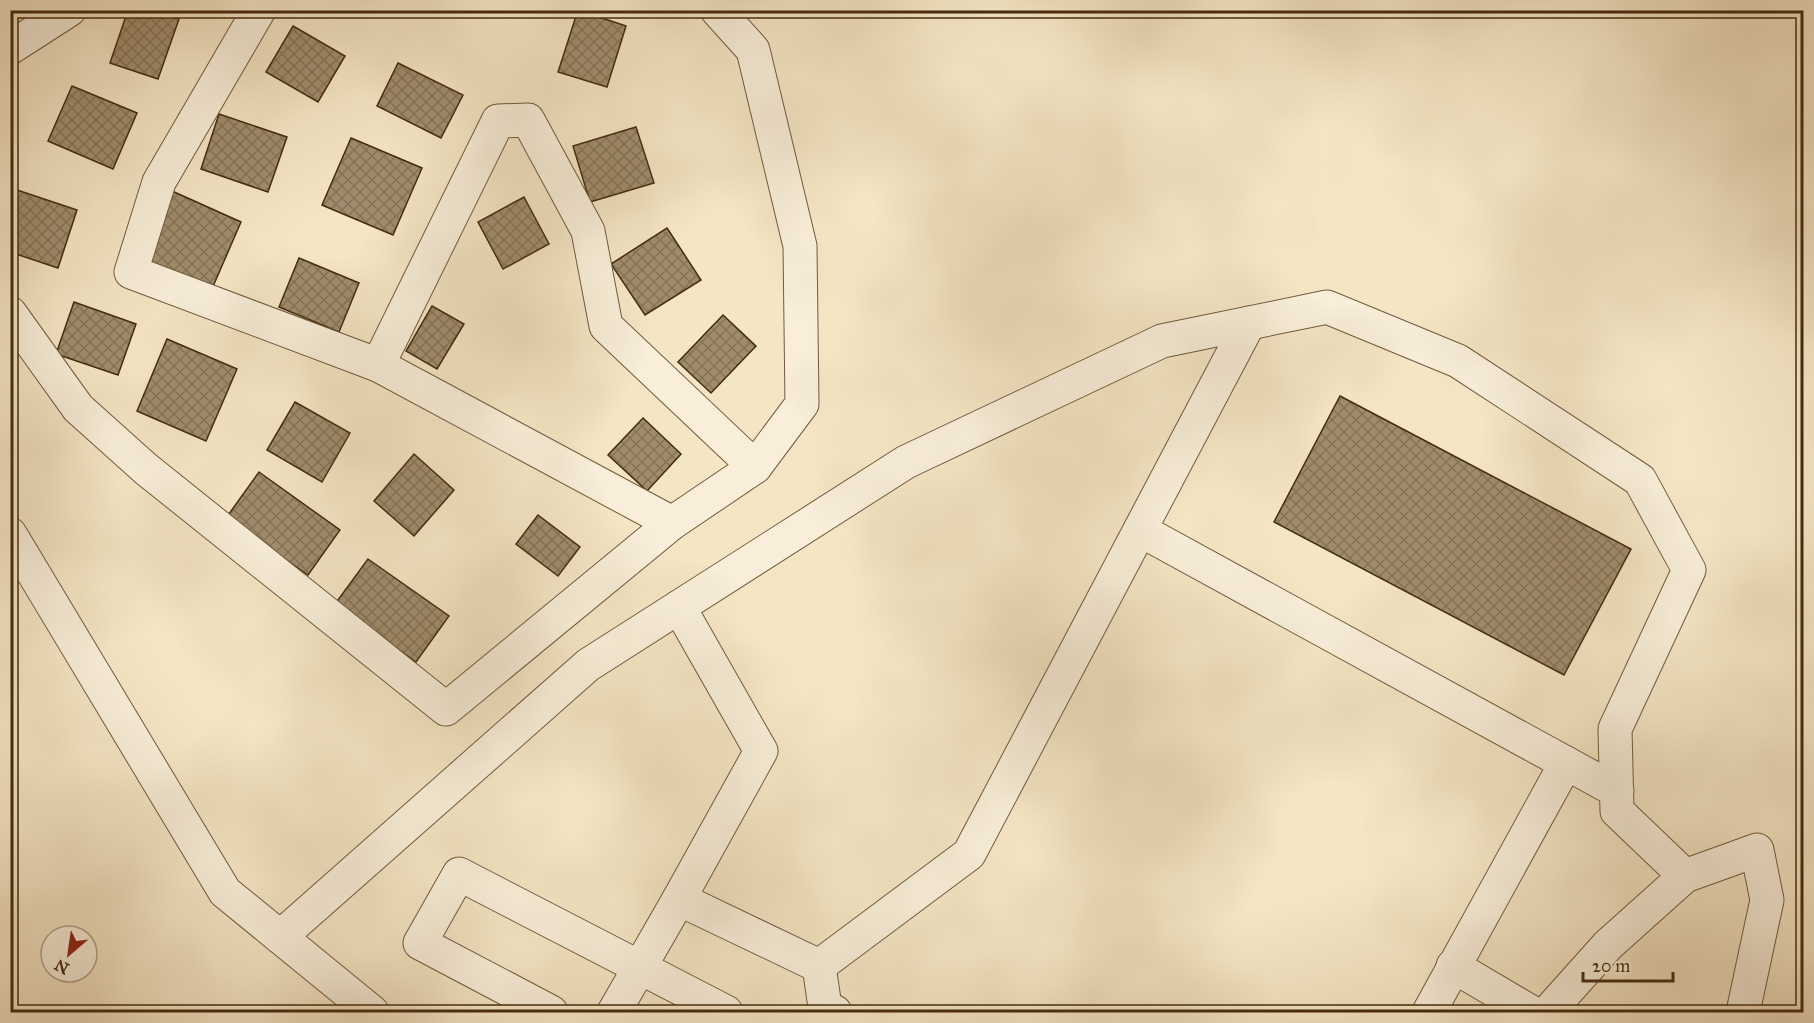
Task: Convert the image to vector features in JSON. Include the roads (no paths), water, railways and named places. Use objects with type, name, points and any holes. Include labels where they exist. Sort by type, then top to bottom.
[{"type":"street","points":[[10,48],[69,10]]},
{"type":"street","points":[[259,10],[159,183],[131,272],[378,365],[672,523]]},
{"type":"street","points":[[10,313],[78,408],[146,469],[446,709],[672,523],[755,467],[802,404],[800,246],[753,50],[717,10]]},
{"type":"street","points":[[378,365],[498,121],[528,120],[588,231],[606,326],[755,467]]},
{"type":"street","points":[[279,937],[588,665],[906,462],[1162,341],[1327,307],[1458,361],[1640,480],[1689,570],[1615,729],[1617,811],[1685,876]]},
{"type":"street","points":[[819,966],[969,854],[1249,323]]},
{"type":"street","points":[[1140,530],[1617,791]]},
{"type":"street","points":[[10,534],[225,892],[372,1012]]},
{"type":"street","points":[[614,1012],[761,751],[679,607]]},
{"type":"street","points":[[1429,1012],[1566,763]]},
{"type":"street","points":[[1548,1012],[1608,945],[1685,876],[1757,850],[1767,900],[1743,1012]]},
{"type":"street","points":[[551,1012],[420,943],[459,874],[726,1012]]},
{"type":"street","points":[[679,899],[819,966]]},
{"type":"street","points":[[819,966],[825,1007],[835,1012]]},
{"type":"street","points":[[1453,966],[1531,1012]]}]
